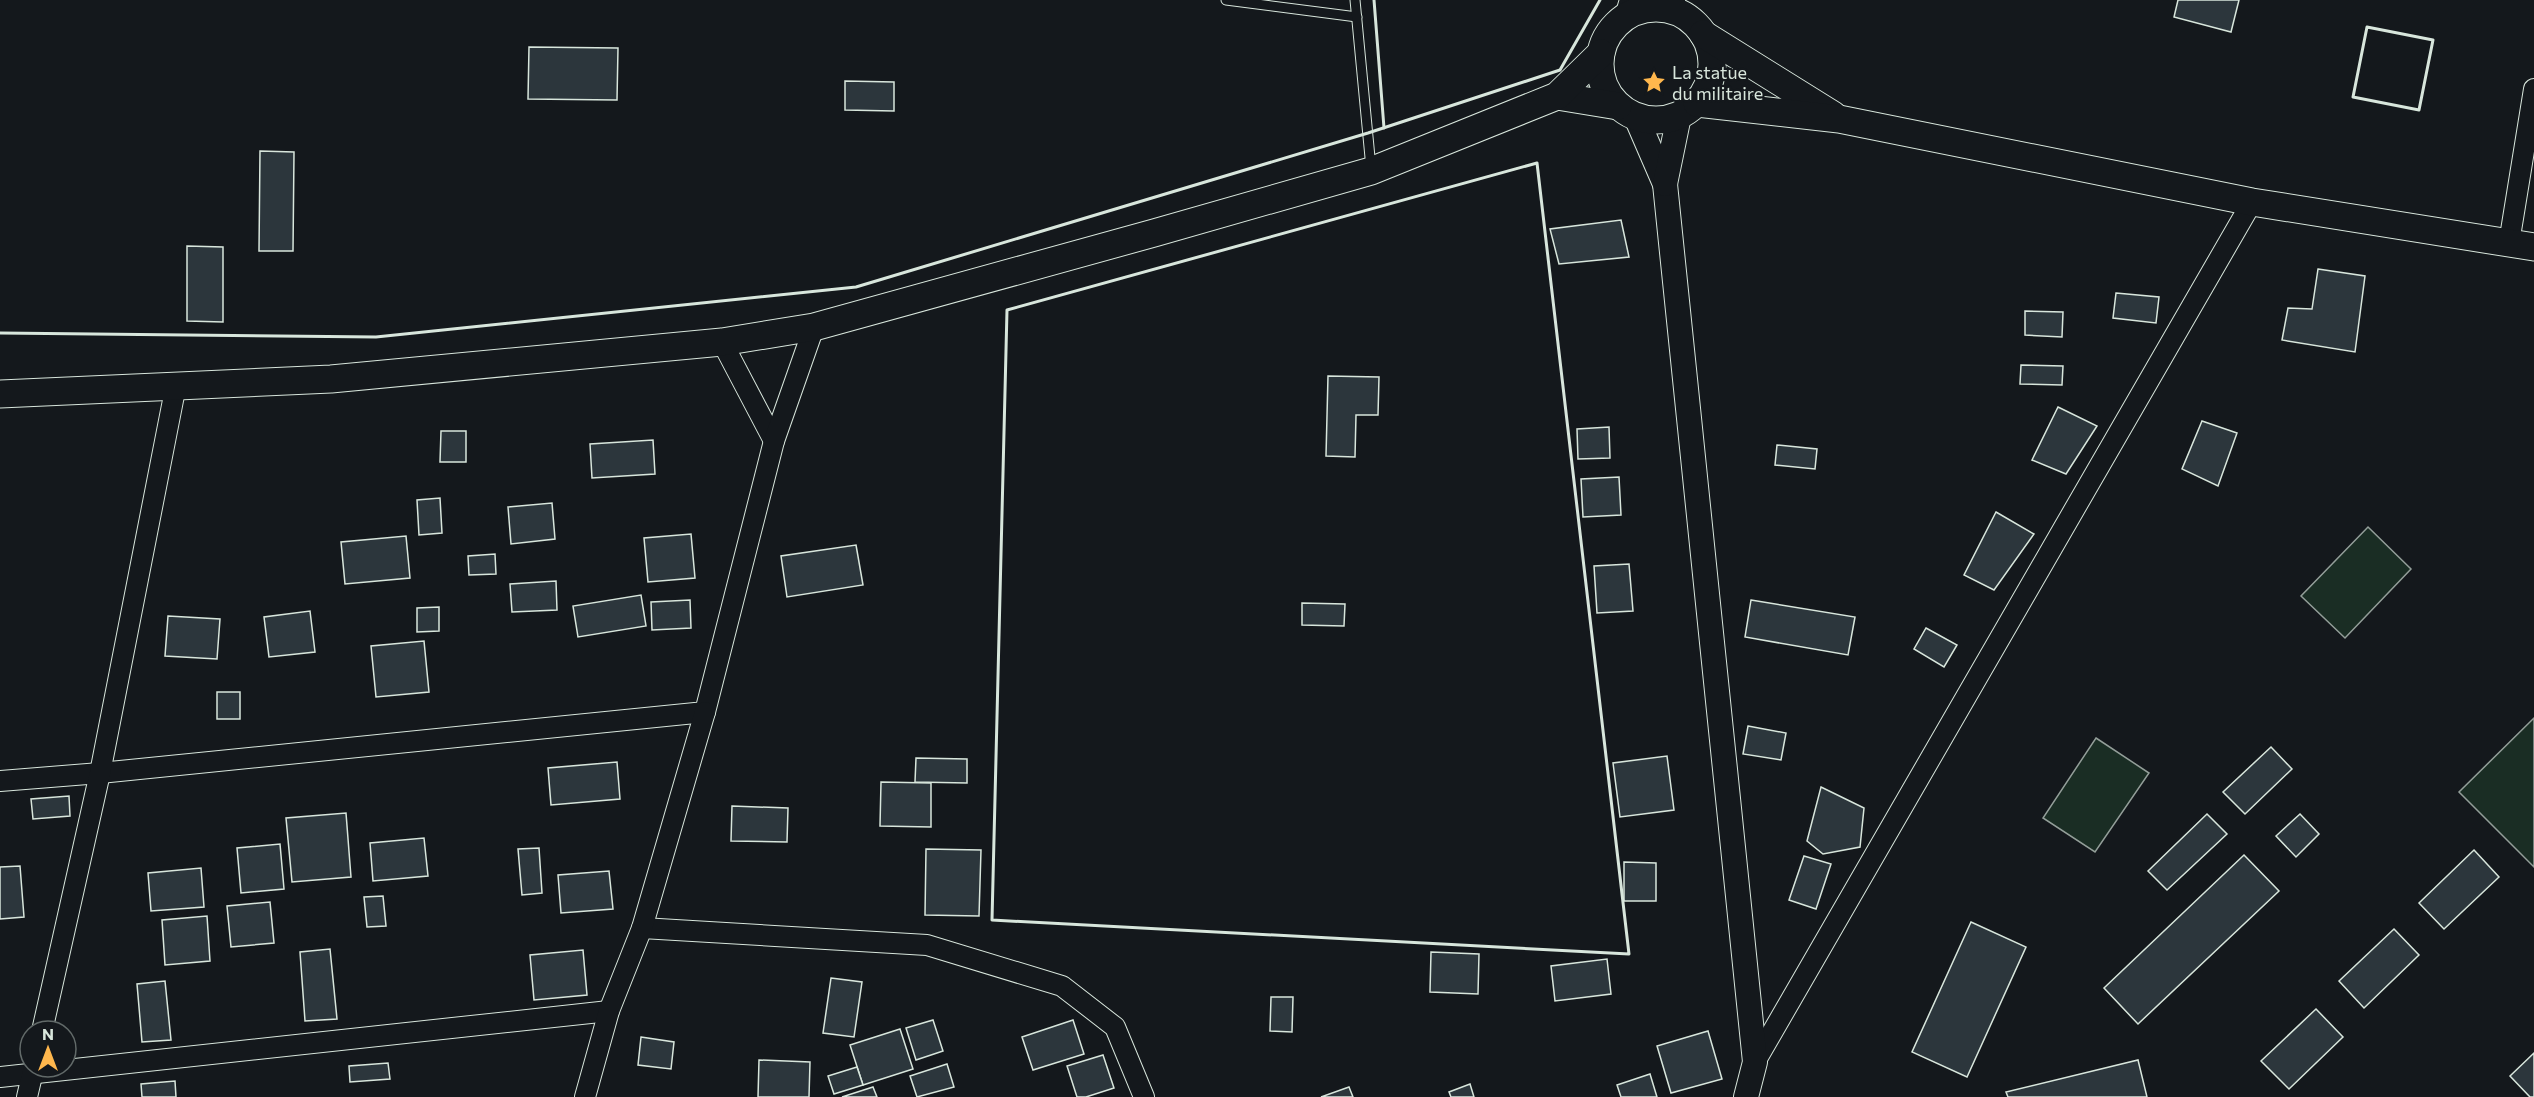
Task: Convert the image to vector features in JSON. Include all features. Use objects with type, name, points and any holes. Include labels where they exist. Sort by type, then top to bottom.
[{"type":"main road","points":[[0,394],[331,379],[722,342],[814,327],[1154,234],[1371,171],[1557,96],[1601,53],[1611,33],[1629,8],[1644,10],[1666,5],[1694,24],[1703,34],[1839,119]]},
{"type":"main road","points":[[1688,109],[1707,88],[1712,70],[1711,51],[1703,34]]},
{"type":"main road","points":[[1601,53],[1600,72],[1607,91],[1627,111]]},
{"type":"main road","points":[[1557,96],[1658,120],[1688,109],[1839,119],[2252,202],[2522,245]]},
{"type":"street","points":[[2522,245],[2534,89]]},
{"type":"street","points":[[1665,184],[1688,109]]},
{"type":"street","points":[[1627,111],[1665,184],[1755,1062]]},
{"type":"street","points":[[1746,1097],[1755,1062],[2252,202]]},
{"type":"street","points":[[585,1097],[609,1011],[642,928],[705,712],[774,441],[814,327]]},
{"type":"street","points":[[722,342],[774,441]]},
{"type":"street","points":[[45,1019],[100,773],[176,385]]},
{"type":"street","points":[[0,781],[705,712]]},
{"type":"street","points":[[642,928],[927,945],[1062,986],[1115,1027],[1144,1097]]},
{"type":"street","points":[[78,1065],[609,1011]]},
{"type":"street","points":[[0,1077],[18,1073]]},
{"type":"street","points":[[27,1097],[31,1079]]},
{"type":"lane","points":[[1226,0],[1357,17]]},
{"type":"lane","points":[[1355,0],[1371,171]]},
{"type":"green space","points":[[2368,527],[2411,569],[2345,638],[2301,596]]},
{"type":"green space","points":[[2534,718],[2534,867],[2459,792]]},
{"type":"green space","points":[[2096,738],[2149,773],[2095,852],[2043,818]]},
{"type":"building","points":[[2178,0],[2239,0],[2231,32],[2174,17]]},
{"type":"building","points":[[529,47],[618,48],[617,100],[528,99]]},
{"type":"building","points":[[845,81],[894,82],[894,111],[845,110]]},
{"type":"building","points":[[260,151],[294,152],[293,251],[259,251]]},
{"type":"building","points":[[1621,220],[1629,257],[1559,264],[1550,229]]},
{"type":"building","points":[[187,246],[223,247],[223,322],[187,321]]},
{"type":"building","points":[[2318,269],[2365,276],[2355,352],[2282,340],[2288,308],[2312,309]]},
{"type":"building","points":[[2116,293],[2159,297],[2156,323],[2113,318]]},
{"type":"building","points":[[2025,311],[2063,312],[2062,337],[2025,335]]},
{"type":"building","points":[[2021,365],[2063,366],[2062,385],[2020,384]]},
{"type":"building","points":[[1328,376],[1379,377],[1378,415],[1356,415],[1355,457],[1326,456]]},
{"type":"building","points":[[2058,407],[2097,426],[2066,474],[2032,460]]},
{"type":"building","points":[[2202,421],[2237,433],[2218,486],[2182,469]]},
{"type":"building","points":[[1609,427],[1610,458],[1578,459],[1577,429]]},
{"type":"building","points":[[441,431],[466,431],[466,462],[440,462]]},
{"type":"building","points":[[653,440],[655,474],[592,478],[590,444]]},
{"type":"building","points":[[1777,445],[1817,449],[1815,469],[1775,465]]},
{"type":"building","points":[[1619,477],[1621,515],[1583,517],[1581,479]]},
{"type":"building","points":[[440,498],[442,533],[419,535],[417,500]]},
{"type":"building","points":[[552,503],[555,539],[511,544],[508,507]]},
{"type":"building","points":[[1996,512],[2034,534],[1994,590],[1964,575]]},
{"type":"building","points":[[691,534],[695,578],[648,582],[644,538]]},
{"type":"building","points":[[406,536],[410,578],[345,584],[341,542]]},
{"type":"building","points":[[856,545],[863,585],[787,597],[781,556]]},
{"type":"building","points":[[495,554],[496,574],[469,575],[468,556]]},
{"type":"building","points":[[1629,564],[1633,611],[1597,613],[1594,566]]},
{"type":"building","points":[[556,581],[557,610],[512,612],[510,584]]},
{"type":"building","points":[[641,595],[646,626],[578,637],[573,606]]},
{"type":"building","points":[[690,600],[691,628],[652,630],[651,602]]},
{"type":"building","points":[[1751,600],[1855,617],[1848,655],[1745,637]]},
{"type":"building","points":[[1302,603],[1345,604],[1344,626],[1302,625]]},
{"type":"building","points":[[439,607],[439,631],[417,632],[417,608]]},
{"type":"building","points":[[310,611],[315,652],[269,657],[264,617]]},
{"type":"building","points":[[168,616],[220,619],[217,659],[165,656]]},
{"type":"building","points":[[1926,628],[1957,645],[1944,667],[1914,649]]},
{"type":"building","points":[[424,641],[429,692],[376,697],[371,646]]},
{"type":"building","points":[[217,692],[240,692],[240,719],[217,719]]},
{"type":"building","points":[[1748,726],[1786,733],[1781,760],[1743,754]]},
{"type":"building","points":[[2271,747],[2292,769],[2245,814],[2223,792]]},
{"type":"building","points":[[1667,756],[1674,810],[1620,817],[1613,763]]},
{"type":"building","points":[[916,758],[967,759],[967,783],[915,782]]},
{"type":"building","points":[[617,762],[620,799],[551,805],[548,768]]},
{"type":"building","points":[[881,782],[931,783],[931,827],[880,826]]},
{"type":"building","points":[[1821,787],[1864,808],[1860,847],[1823,854],[1807,841]]},
{"type":"building","points":[[69,796],[70,816],[33,819],[31,799]]},
{"type":"building","points":[[732,806],[788,808],[787,842],[731,841]]},
{"type":"building","points":[[346,813],[351,877],[292,882],[286,818]]},
{"type":"building","points":[[2207,814],[2227,834],[2167,890],[2148,871]]},
{"type":"building","points":[[2300,814],[2319,834],[2296,857],[2276,836]]},
{"type":"building","points":[[424,838],[428,876],[373,881],[370,843]]},
{"type":"building","points":[[280,844],[284,889],[241,893],[237,848]]},
{"type":"building","points":[[539,848],[542,893],[522,895],[518,849]]},
{"type":"building","points":[[926,849],[981,850],[979,916],[925,915]]},
{"type":"building","points":[[2474,850],[2499,877],[2444,929],[2419,903]]},
{"type":"building","points":[[2244,855],[2279,891],[2138,1024],[2104,988]]},
{"type":"building","points":[[1804,856],[1831,864],[1816,909],[1789,900]]},
{"type":"building","points":[[1624,862],[1656,863],[1656,901],[1624,901]]},
{"type":"building","points":[[20,866],[24,917],[0,919],[0,867]]},
{"type":"building","points":[[201,868],[204,907],[151,911],[148,873]]},
{"type":"building","points":[[609,871],[613,909],[561,913],[558,875]]},
{"type":"building","points":[[383,896],[386,926],[367,927],[364,897]]},
{"type":"building","points":[[270,902],[274,943],[231,947],[227,906]]},
{"type":"building","points":[[207,916],[210,961],[165,965],[162,920]]},
{"type":"building","points":[[1971,922],[2026,947],[1967,1077],[1912,1052]]},
{"type":"building","points":[[2394,929],[2419,955],[2364,1008],[2339,981]]},
{"type":"building","points":[[330,949],[337,1019],[305,1021],[300,952]]},
{"type":"building","points":[[583,950],[587,995],[534,1000],[530,955]]},
{"type":"building","points":[[1431,952],[1479,954],[1478,994],[1430,992]]},
{"type":"building","points":[[1607,959],[1611,994],[1555,1001],[1551,966]]},
{"type":"building","points":[[831,978],[862,982],[854,1037],[823,1033]]},
{"type":"building","points":[[165,981],[171,1040],[142,1042],[137,984]]},
{"type":"building","points":[[1271,997],[1293,997],[1292,1032],[1270,1031]]},
{"type":"building","points":[[2316,1009],[2343,1037],[2289,1089],[2261,1061]]},
{"type":"building","points":[[933,1020],[943,1051],[916,1060],[906,1028]]},
{"type":"building","points":[[1073,1020],[1084,1054],[1033,1070],[1022,1037]]},
{"type":"building","points":[[900,1029],[913,1069],[863,1085],[850,1045]]},
{"type":"building","points":[[1708,1031],[1722,1079],[1671,1093],[1657,1046]]},
{"type":"building","points":[[641,1037],[674,1042],[671,1069],[638,1065]]},
{"type":"building","points":[[2534,1053],[2534,1097],[2530,1097],[2510,1076]]},
{"type":"building","points":[[1103,1055],[1114,1088],[1086,1097],[1077,1097],[1067,1066]]},
{"type":"building","points":[[759,1060],[810,1062],[809,1097],[758,1097]]},
{"type":"building","points":[[2138,1060],[2147,1097],[2008,1097],[2006,1092]]},
{"type":"building","points":[[388,1063],[390,1079],[350,1082],[349,1066]]},
{"type":"building","points":[[947,1064],[954,1087],[917,1097],[910,1076]]},
{"type":"building","points":[[857,1067],[863,1085],[834,1094],[828,1076]]},
{"type":"building","points":[[1650,1074],[1657,1097],[1621,1097],[1617,1085]]},
{"type":"building","points":[[175,1081],[176,1097],[142,1097],[141,1084]]},
{"type":"building","points":[[1470,1084],[1474,1097],[1451,1097],[1449,1092]]},
{"type":"building","points":[[873,1087],[877,1097],[842,1097]]},
{"type":"building","points":[[1349,1087],[1353,1097],[1321,1097]]},
{"type":"wall","points":[[1374,0],[1384,128]]},
{"type":"wall","points":[[0,333],[376,337],[856,287],[1368,133],[1560,70],[1600,0]]},
{"type":"wall","points":[[2367,27],[2433,40],[2419,110],[2353,97],[2367,27]]},
{"type":"wall","points":[[1537,163],[1629,954],[992,920],[1007,310],[1537,163]]},
{"type":"place","name":"La statue du militaire","points":[[1654,82]]}]
